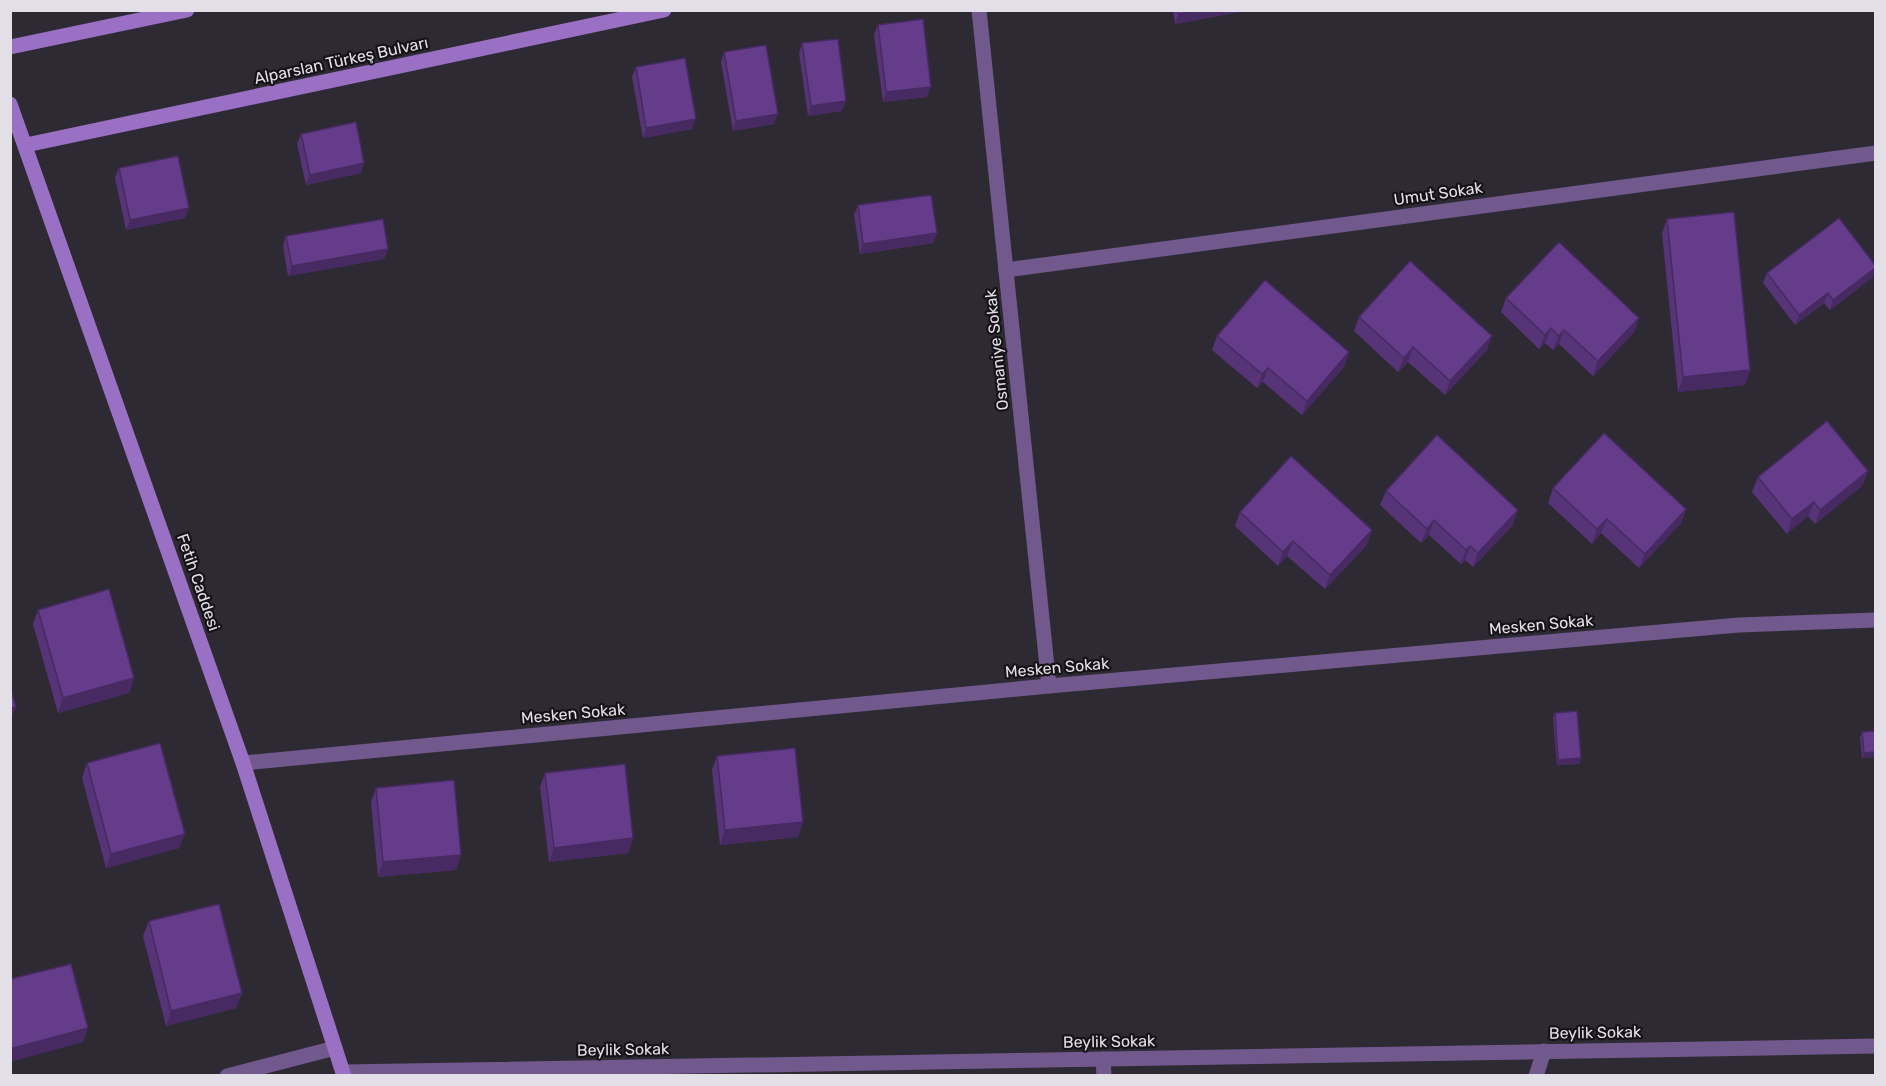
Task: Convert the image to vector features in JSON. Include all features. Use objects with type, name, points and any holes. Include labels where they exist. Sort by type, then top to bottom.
[{"type":"street","points":[[10,47],[187,10]]},
{"type":"street","name":"Alparslan Türkeş Bulvarı","points":[[26,145],[664,10]]},
{"type":"street","name":"Osmaniye Sokak","points":[[979,10],[1049,686]]},
{"type":"street","name":"Fetih Caddesi","points":[[10,104],[243,763],[344,1074]]},
{"type":"street","name":"Umut Sokak","points":[[1006,270],[1875,153]]},
{"type":"street","name":"Mesken Sokak","points":[[243,763],[1049,686],[1739,625],[1875,620]]},
{"type":"street","name":"Beylik Sokak","points":[[344,1074],[1875,1046]]},
{"type":"street","points":[[227,1076],[335,1048]]},
{"type":"street","points":[[1536,1076],[1544,1051]]},
{"type":"street","points":[[1102,1059],[1104,1076]]},
{"type":"building","points":[[1178,10],[1198,10],[1179,14]]},
{"type":"building","points":[[923,19],[931,87],[886,92],[878,25]]},
{"type":"building","points":[[838,39],[846,101],[811,106],[802,43]]},
{"type":"building","points":[[766,45],[778,114],[736,121],[724,52]]},
{"type":"building","points":[[685,58],[696,119],[646,128],[636,67]]},
{"type":"building","points":[[356,122],[364,163],[310,175],[301,134]]},
{"type":"building","points":[[178,156],[189,208],[130,220],[119,168]]},
{"type":"building","points":[[931,195],[937,233],[863,244],[858,205]]},
{"type":"building","points":[[1734,212],[1750,370],[1683,377],[1667,219]]},
{"type":"building","points":[[1839,218],[1875,268],[1833,300],[1828,293],[1799,315],[1767,273]]},
{"type":"building","points":[[383,219],[388,249],[292,266],[286,236]]},
{"type":"building","points":[[1559,242],[1639,318],[1598,361],[1564,330],[1559,336],[1551,328],[1545,335],[1506,298]]},
{"type":"building","points":[[1410,261],[1492,336],[1450,381],[1413,347],[1404,358],[1359,317]]},
{"type":"building","points":[[1265,280],[1349,352],[1307,401],[1268,368],[1262,374],[1217,336]]},
{"type":"building","points":[[1827,421],[1868,471],[1820,510],[1814,502],[1792,519],[1758,477]]},
{"type":"building","points":[[1604,433],[1686,509],[1645,554],[1607,519],[1597,529],[1553,488]]},
{"type":"building","points":[[1437,435],[1518,510],[1478,553],[1470,546],[1466,550],[1434,520],[1427,529],[1386,491]]},
{"type":"building","points":[[1291,456],[1372,530],[1330,575],[1293,541],[1283,552],[1240,512]]},
{"type":"building","points":[[109,589],[134,678],[63,698],[38,610]]},
{"type":"building","points":[[10,687],[16,707],[10,708]]},
{"type":"building","points":[[1577,711],[1581,758],[1558,760],[1555,713]]},
{"type":"building","points":[[1875,731],[1875,752],[1864,753],[1862,732]]},
{"type":"building","points":[[160,743],[185,834],[111,854],[87,763]]},
{"type":"building","points":[[795,748],[803,822],[725,830],[717,756]]},
{"type":"building","points":[[625,764],[633,838],[554,848],[545,773]]},
{"type":"building","points":[[454,780],[461,855],[383,862],[376,788]]},
{"type":"building","points":[[219,904],[242,993],[171,1011],[149,921]]},
{"type":"building","points":[[71,964],[88,1028],[10,1049],[10,979]]}]
